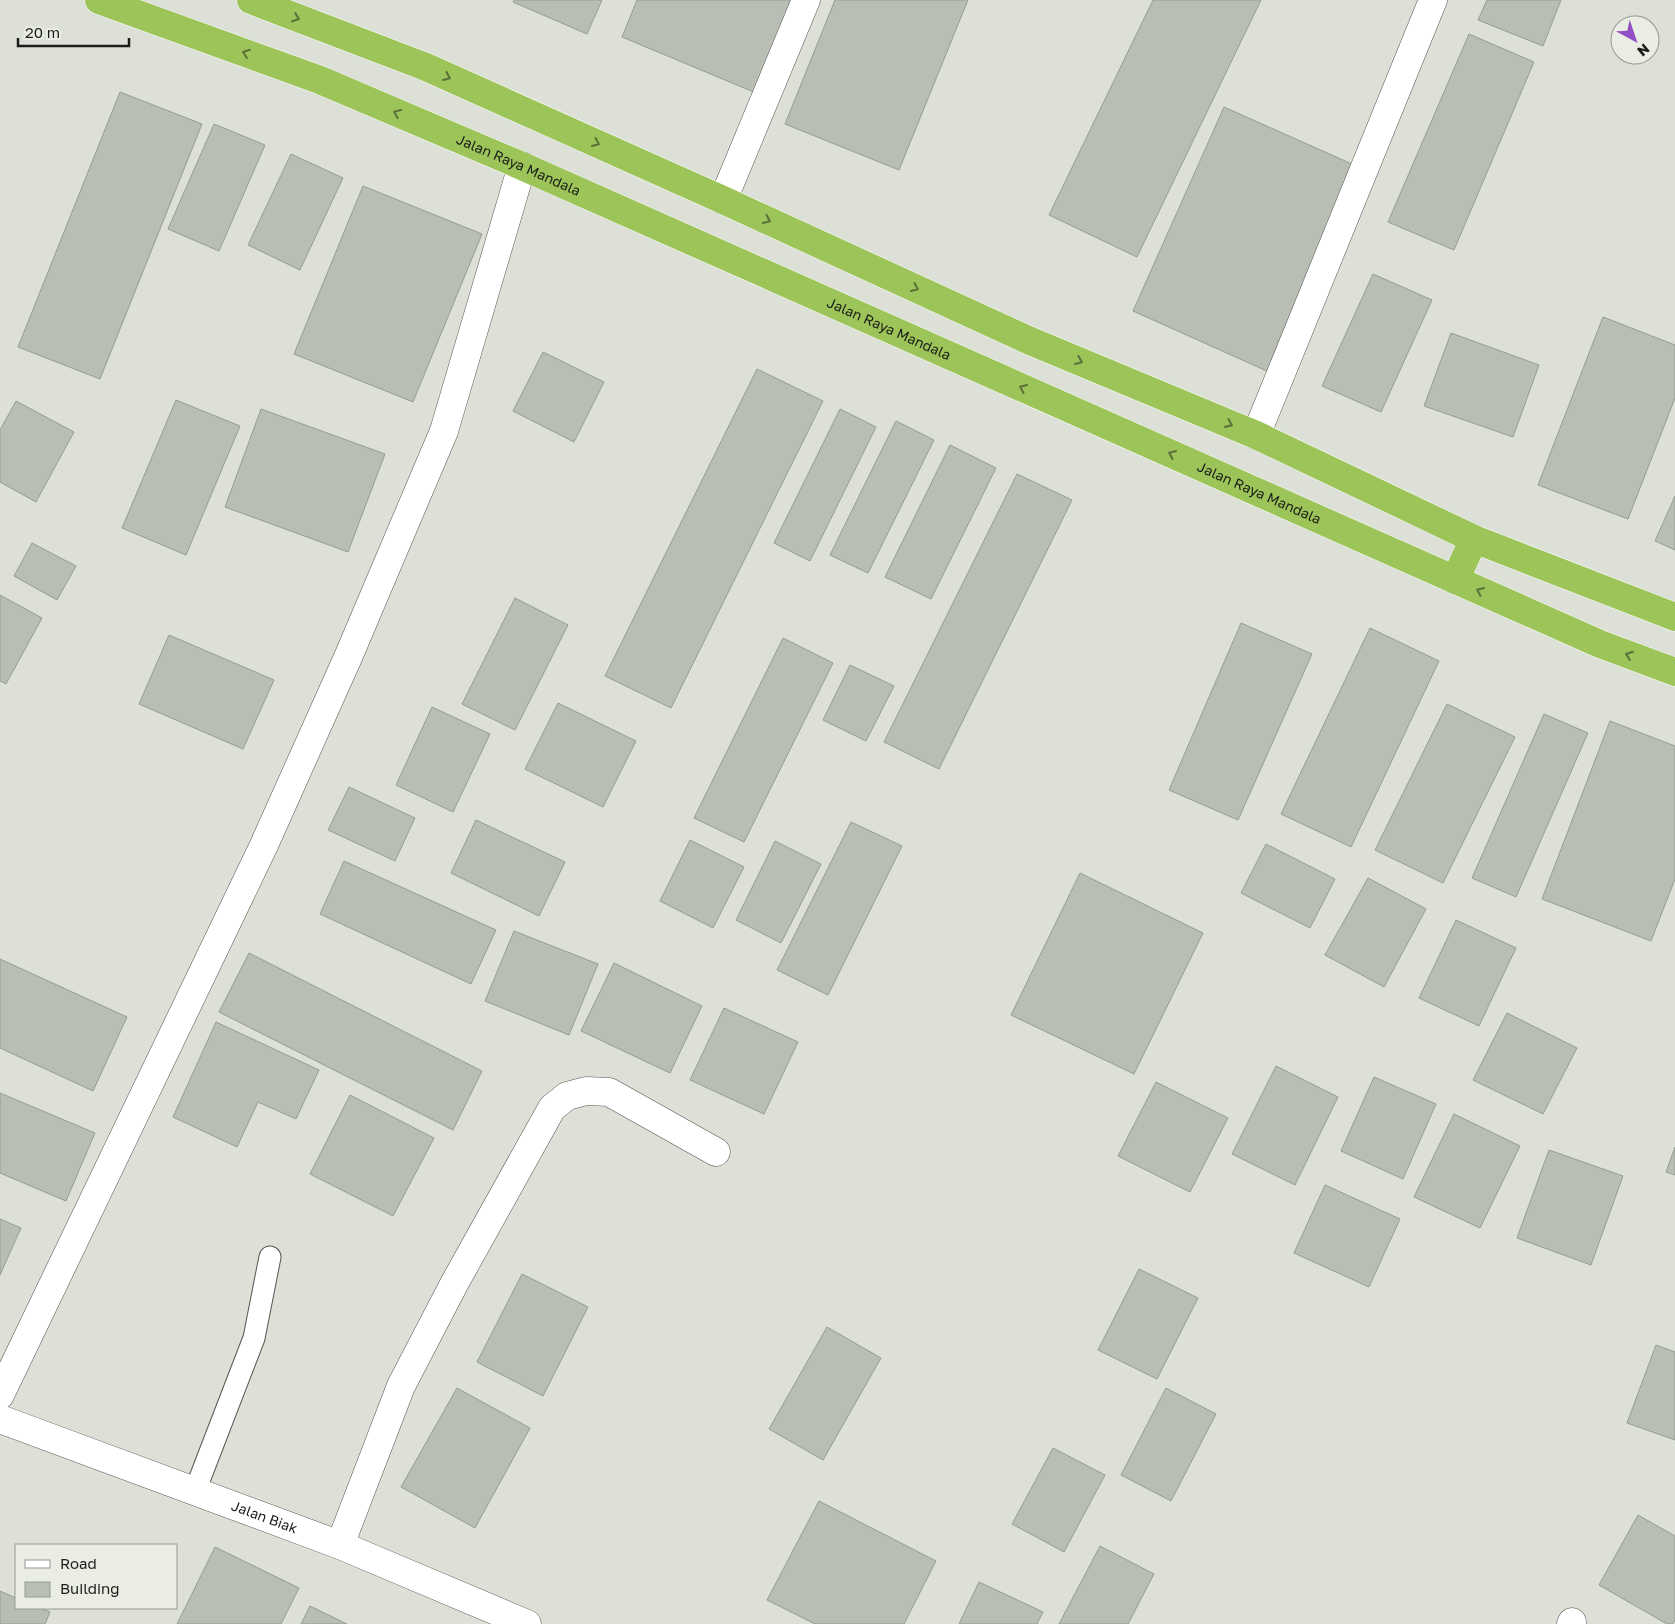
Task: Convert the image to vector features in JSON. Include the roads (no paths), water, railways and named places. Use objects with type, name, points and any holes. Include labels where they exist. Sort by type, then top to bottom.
[{"type":"highway","name":"Jalan Raya Mandala","points":[[99,0],[320,80],[522,166],[1600,644],[1675,672]]},
{"type":"highway","points":[[251,0],[426,68],[722,200],[1028,340],[1256,435],[1474,539],[1675,616]]},
{"type":"highway","points":[[1455,580],[1474,539]]},
{"type":"street","points":[[722,200],[806,0]]},
{"type":"street","points":[[1256,435],[1433,0]]},
{"type":"street","points":[[0,1395],[264,845],[350,655],[444,431],[522,166]]},
{"type":"street","points":[[340,1545],[401,1386],[454,1284],[552,1108],[567,1096],[586,1091],[609,1092],[716,1152]]},
{"type":"street","name":"Jalan Biak","points":[[0,1419],[340,1545],[527,1624]]},
{"type":"lane","points":[[195,1491],[254,1338],[270,1258]]}]
